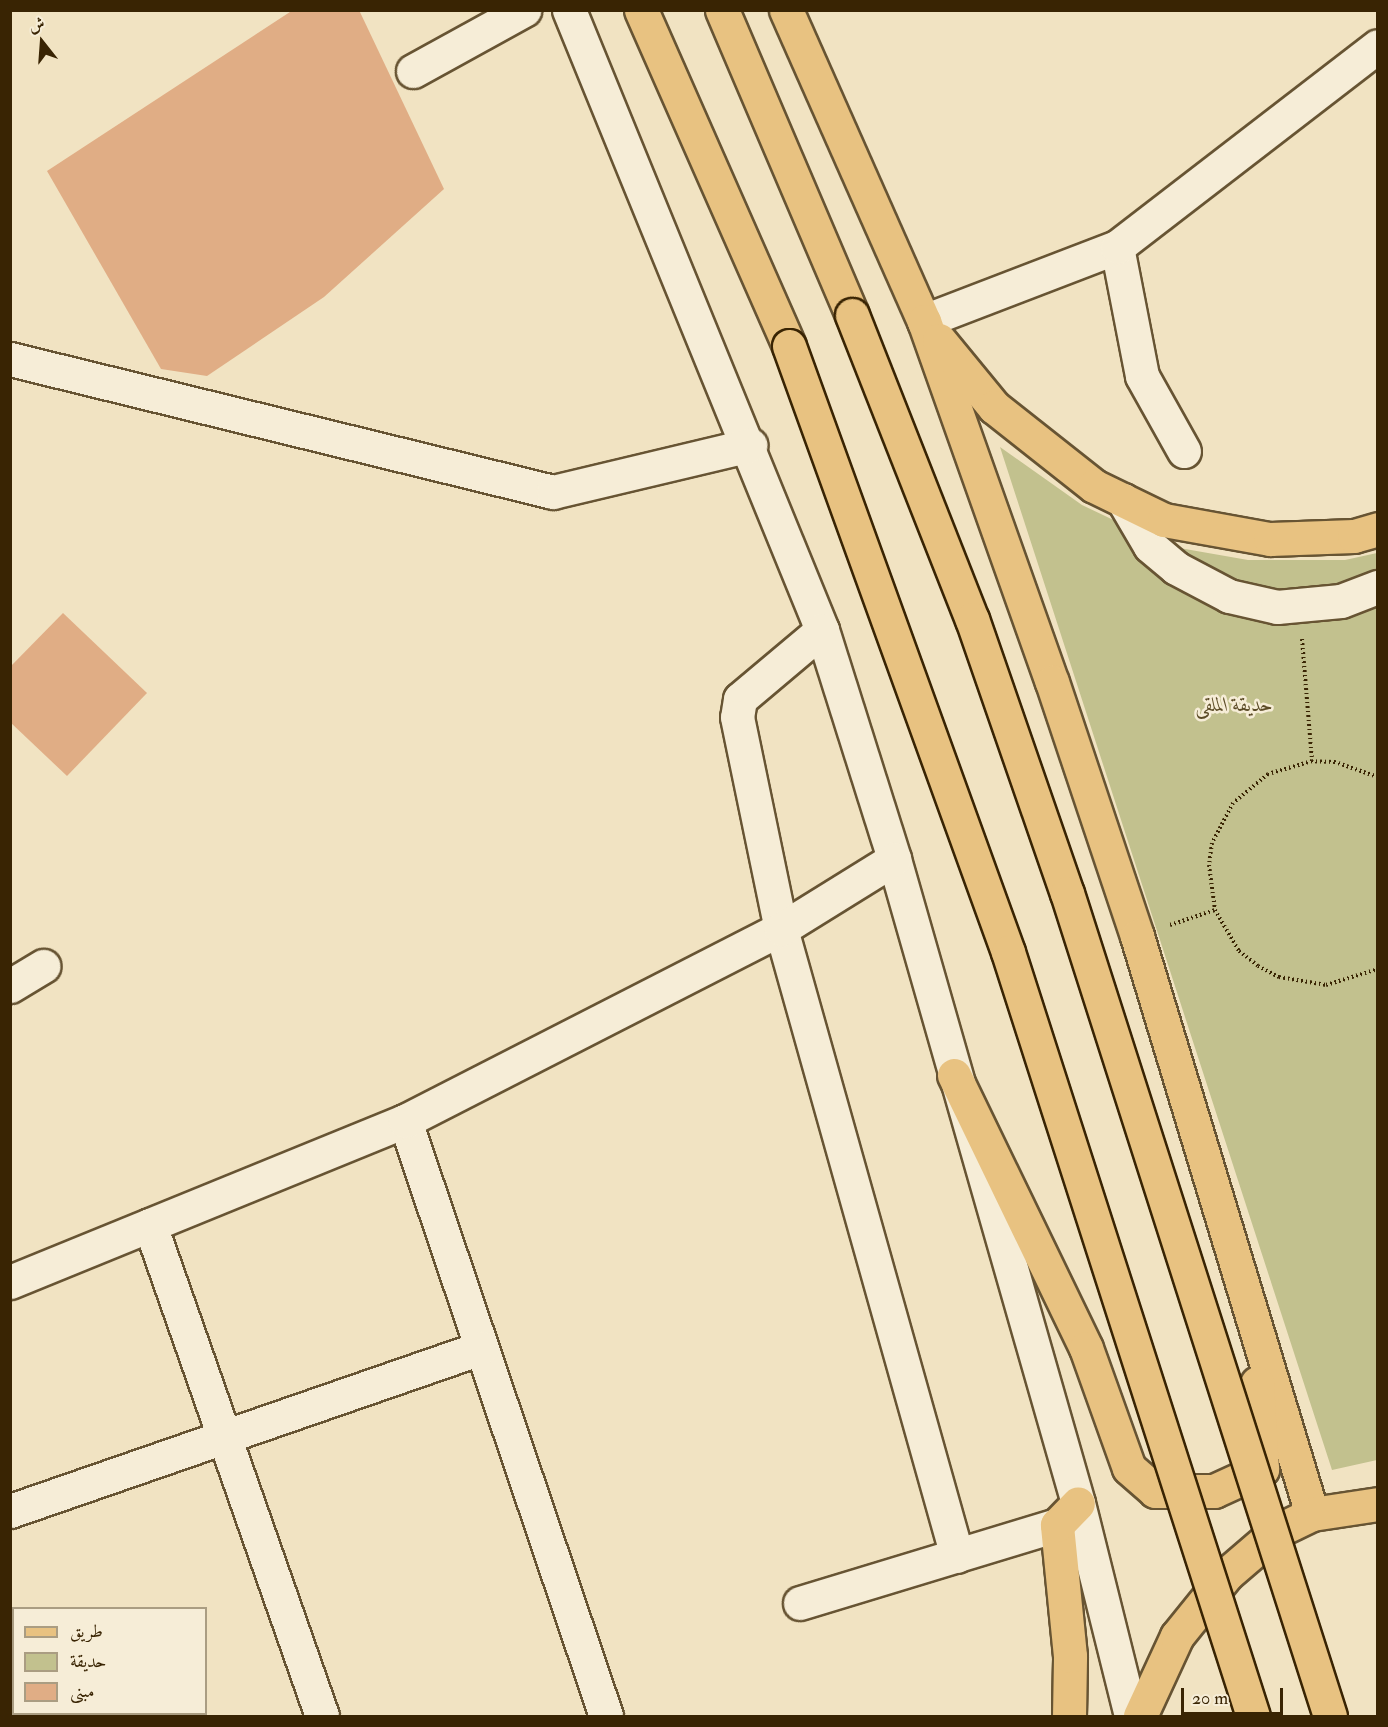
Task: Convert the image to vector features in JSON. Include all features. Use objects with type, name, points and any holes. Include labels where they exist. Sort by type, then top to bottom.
[{"type":"main road","points":[[641,10],[789,346],[1008,952],[1253,1716]]},
{"type":"main road","points":[[722,10],[852,315],[972,619],[1067,892],[1330,1716]]},
{"type":"main road","points":[[786,10],[924,321],[1137,936],[1199,1152],[1312,1514]]},
{"type":"main road","points":[[924,321],[994,407],[1094,486],[1164,520],[1270,539],[1354,536],[1377,529]]},
{"type":"main road","points":[[954,1074],[1086,1348],[1129,1468],[1155,1491],[1214,1491],[1262,1469],[1260,1392],[1199,1152]]},
{"type":"main road","points":[[1140,1716],[1177,1636],[1227,1574],[1277,1531],[1312,1514],[1377,1504]]},
{"type":"main road","points":[[1067,1514],[1069,1716]]},
{"type":"street","points":[[413,71],[524,10]]},
{"type":"street","points":[[569,10],[750,445],[822,630],[894,859],[954,1074],[1067,1514],[1131,1716]]},
{"type":"street","points":[[792,10],[800,42]]},
{"type":"street","points":[[924,321],[1117,247],[1377,46]]},
{"type":"street","points":[[1117,247],[1142,375],[1184,451]]},
{"type":"street","points":[[10,359],[553,492],[750,445]]},
{"type":"street","points":[[1123,500],[1150,546],[1176,568],[1229,596],[1277,607],[1341,601],[1377,587]]},
{"type":"street","points":[[822,630],[740,699],[737,717],[781,929],[957,1556]]},
{"type":"street","points":[[10,1282],[405,1121],[781,929],[894,859]]},
{"type":"street","points":[[10,986],[43,966]]},
{"type":"street","points":[[405,1121],[606,1716]]},
{"type":"street","points":[[150,1225],[322,1716]]},
{"type":"street","points":[[10,1511],[482,1348]]},
{"type":"street","points":[[800,1603],[957,1556],[1067,1514]]},
{"type":"path","points":[[1299,605],[1312,761]]},
{"type":"path","points":[[1377,777],[1335,762],[1312,761],[1268,774],[1233,803],[1212,843],[1209,888],[1215,910],[1239,951],[1279,977],[1326,985],[1377,969]]},
{"type":"path","points":[[1137,936],[1215,910]]},
{"type":"green space","name":"حديقة الملقى","points":[[1000,447],[1082,505],[1168,546],[1248,560],[1345,560],[1377,553],[1377,1460],[1332,1470]]},
{"type":"building","points":[[293,10],[359,10],[444,189],[324,297],[207,376],[161,369],[47,171]]},
{"type":"building","points":[[63,613],[147,693],[67,776],[10,722],[10,667]]}]
